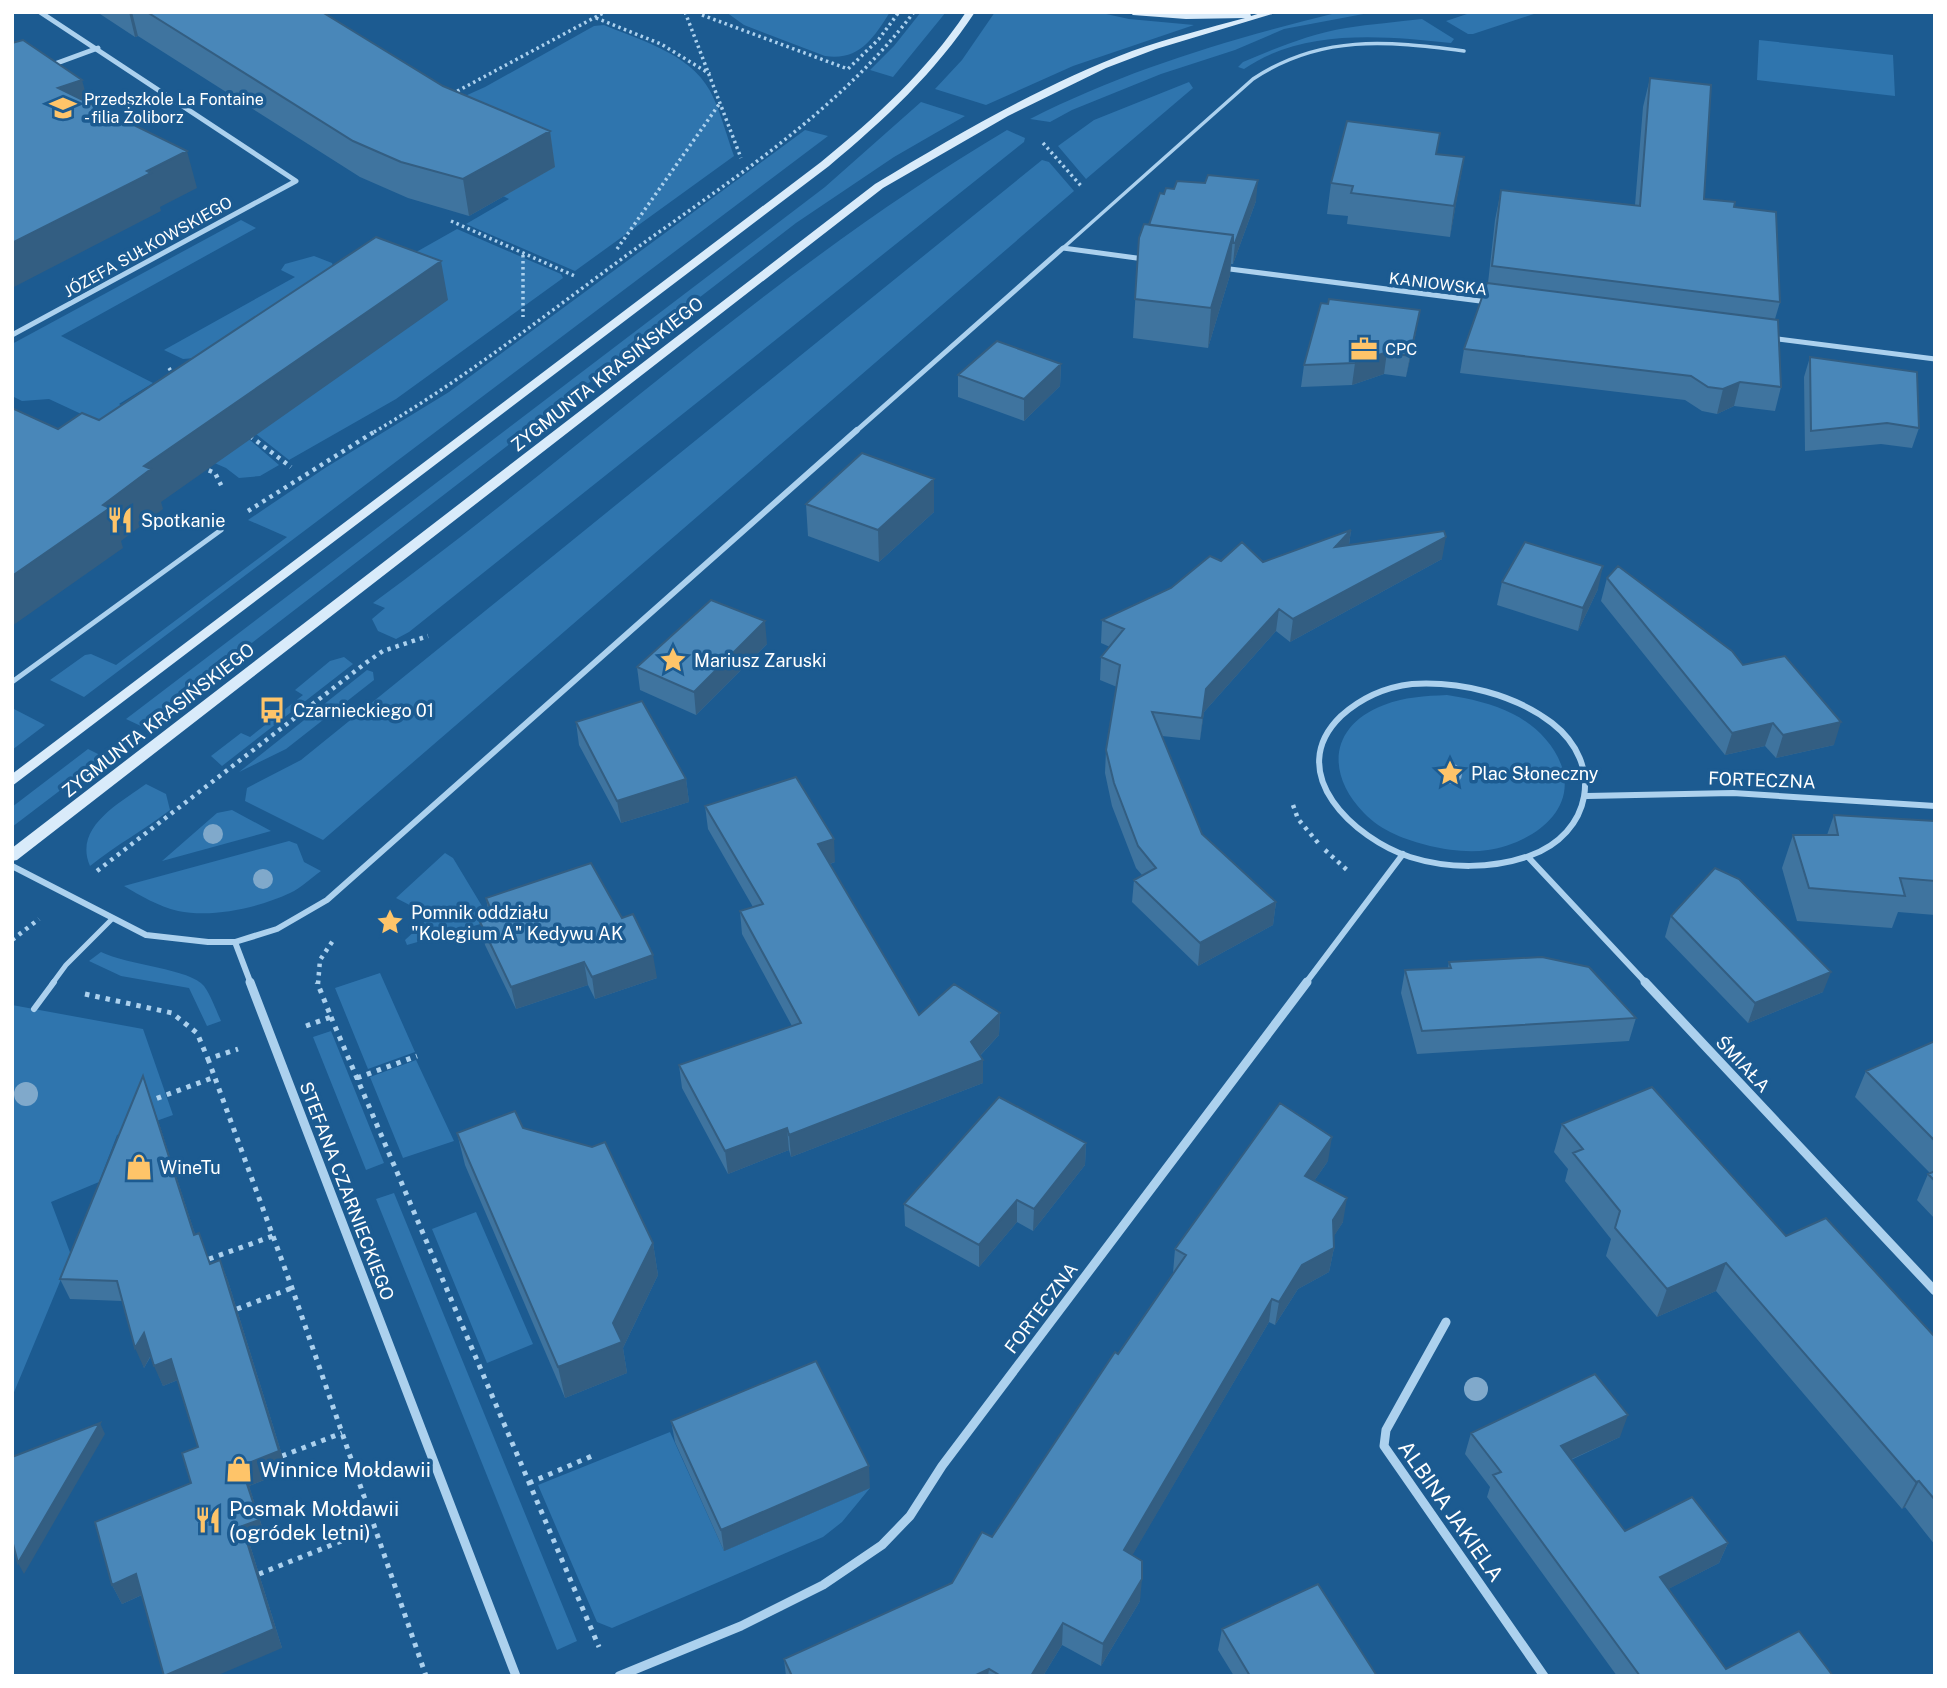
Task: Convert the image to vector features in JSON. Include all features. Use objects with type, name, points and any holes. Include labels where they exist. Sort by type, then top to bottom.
[{"type":"main road","name":"ZYGMUNTA KRASIŃSKIEGO","points":[[12,781],[825,164],[872,126],[922,77],[951,44],[971,12]]},
{"type":"main road","points":[[1133,12],[1226,16],[1273,12]]},
{"type":"main road","name":"ZYGMUNTA KRASIŃSKIEGO","points":[[12,856],[879,186],[974,129],[1055,87],[1138,53],[1273,12]]},
{"type":"street","points":[[40,12],[98,48]]},
{"type":"street","points":[[36,71],[98,48]]},
{"type":"street","name":"JÓZEFA SUŁKOWSKIEGO","points":[[12,335],[296,181],[98,48]]},
{"type":"street","points":[[12,866],[146,935],[208,942],[235,942],[277,929],[327,900],[1063,248],[1156,260]]},
{"type":"street","name":"KANIOWSKA","points":[[1211,267],[1497,303]]},
{"type":"street","points":[[1757,337],[1935,359]]},
{"type":"street","points":[[1450,684],[1494,692],[1534,710],[1565,735],[1584,765],[1587,796],[1577,821],[1555,843],[1529,858],[1485,866],[1444,864],[1404,854],[1363,834],[1334,806],[1320,775],[1321,744],[1338,717],[1367,697],[1406,685],[1450,684]]},
{"type":"street","name":"FORTECZNA","points":[[1587,796],[1734,793],[1935,806]]},
{"type":"street","name":"FORTECZNA","points":[[619,1676],[741,1626],[823,1585],[882,1545],[910,1516],[942,1466],[1404,854]]},
{"type":"street","name":"ŚMIAŁA","points":[[1529,858],[1935,1292]]},
{"type":"street","name":"STEFANA CZARNIECKIEGO","points":[[235,942],[516,1676]]},
{"type":"street","name":"ALBINA JAKIELA","points":[[1446,1322],[1386,1430],[1384,1446],[1545,1676]]},
{"type":"lane","points":[[1063,248],[1253,79],[1289,58],[1354,44],[1400,44],[1464,51]]},
{"type":"lane","points":[[12,682],[221,530]]},
{"type":"lane","points":[[34,1009],[65,965],[112,919]]},
{"type":"path","points":[[447,97],[605,12]]},
{"type":"path","points":[[685,12],[741,158]]},
{"type":"path","points":[[702,15],[848,69],[879,39],[899,12]]},
{"type":"path","points":[[221,530],[293,479],[444,390],[749,166],[810,119],[861,73],[889,45],[914,12]]},
{"type":"path","points":[[595,18],[661,44],[711,75]]},
{"type":"path","points":[[617,248],[720,103]]},
{"type":"path","points":[[1043,143],[1086,191]]},
{"type":"path","points":[[451,221],[577,277]]},
{"type":"path","points":[[523,255],[523,317]]},
{"type":"path","points":[[169,368],[177,387]]},
{"type":"path","points":[[244,433],[291,467]]},
{"type":"path","points":[[192,463],[215,473],[222,487]]},
{"type":"path","points":[[92,875],[367,662],[383,651],[428,636]]},
{"type":"path","points":[[12,940],[41,917]]},
{"type":"path","points":[[331,1017],[602,1654]]},
{"type":"path","points":[[357,1078],[416,1056]]},
{"type":"path","points":[[208,1059],[292,1288],[426,1676]]},
{"type":"path","points":[[138,1106],[215,1077]]},
{"type":"path","points":[[209,1259],[273,1236]]},
{"type":"path","points":[[237,1308],[292,1288]]},
{"type":"path","points":[[282,1456],[342,1433]]},
{"type":"path","points":[[529,1483],[592,1456]]},
{"type":"path","points":[[259,1574],[374,1528]]},
{"type":"shaded area","points":[[726,12],[890,12],[864,46],[837,57],[825,56],[744,25]]},
{"type":"shaded area","points":[[921,12],[946,12],[893,77],[870,70],[894,46]]},
{"type":"shaded area","points":[[995,12],[1097,12],[1129,19],[1194,25],[1073,66],[986,105],[935,89],[962,60]]},
{"type":"shaded area","points":[[1340,12],[1374,12],[1284,29],[1235,50],[1161,74],[1072,110],[1050,122],[1030,119],[1105,85],[1182,56]]},
{"type":"shaded area","points":[[1473,12],[1540,12],[1473,34],[1468,34],[1446,21]]},
{"type":"shaded area","points":[[1422,19],[1454,39],[1451,43],[1372,37],[1318,41],[1267,56],[1244,69],[1238,67],[1243,62],[1319,34]]},
{"type":"shaded area","points":[[604,25],[652,44],[695,71],[714,99],[734,156],[575,271],[466,224],[509,199],[499,194],[445,105],[485,87],[594,26]]},
{"type":"shaded area","points":[[1759,40],[1893,55],[1895,96],[1757,80]]},
{"type":"shaded area","points":[[1189,82],[1193,88],[1086,179],[1058,146],[1094,120]]},
{"type":"shaded area","points":[[921,102],[965,116],[894,157],[796,223],[143,727],[126,719],[825,187]]},
{"type":"shaded area","points":[[805,130],[828,136],[84,697],[50,680],[85,655],[91,654],[116,665],[287,537],[248,520],[325,468],[449,392]]},
{"type":"shaded area","points":[[1007,130],[1025,138],[1024,142],[409,632],[396,639],[378,631],[372,619],[385,608],[373,603],[842,238],[923,182]]},
{"type":"shaded area","points":[[1042,160],[1049,162],[1074,191],[323,840],[245,801],[247,788],[301,760]]},
{"type":"shaded area","points":[[241,220],[256,228],[61,336],[153,383],[119,404],[142,417],[105,425],[49,399],[22,401],[12,396],[12,344]]},
{"type":"shaded area","points":[[457,229],[561,274],[563,278],[396,399],[289,460],[256,434],[379,273]]},
{"type":"shaded area","points":[[314,256],[332,263],[334,269],[195,358],[183,359],[164,350],[295,277],[281,270],[285,264]]},
{"type":"shaded area","points":[[209,424],[250,440],[279,465],[260,476],[239,478],[226,468],[159,439]]},
{"type":"shaded area","points":[[344,657],[353,664],[222,766],[211,756],[241,733],[250,737],[303,695],[295,690],[330,661]]},
{"type":"shaded area","points":[[367,670],[373,672],[374,680],[286,749],[239,772]]},
{"type":"shaded area","points":[[1447,695],[1489,704],[1529,724],[1549,743],[1562,767],[1565,784],[1556,812],[1546,824],[1519,841],[1488,850],[1466,851],[1412,841],[1386,830],[1371,819],[1352,798],[1343,783],[1339,752],[1343,738],[1352,725],[1366,714],[1392,702]]},
{"type":"shaded area","points":[[12,708],[45,725],[12,750]]},
{"type":"shaded area","points":[[88,749],[104,757],[12,827],[12,807]]},
{"type":"shaded area","points":[[146,784],[166,794],[170,810],[90,866],[86,852],[93,828],[112,808]]},
{"type":"shaded area","points":[[232,810],[271,831],[162,861],[217,813]]},
{"type":"shaded area","points":[[289,841],[297,844],[304,862],[321,871],[290,893],[250,907],[206,913],[178,911],[157,904],[124,886]]},
{"type":"shaded area","points":[[445,853],[453,858],[491,921],[407,945],[405,940],[431,916],[396,898]]},
{"type":"shaded area","points":[[101,952],[197,980],[207,990],[221,1021],[207,1026],[189,988],[121,976],[89,961]]},
{"type":"shaded area","points":[[380,973],[415,1052],[368,1069],[335,988]]},
{"type":"shaded area","points":[[12,1005],[143,1029],[173,1115],[117,1135],[99,1182],[51,1202],[71,1255],[12,1397]]},
{"type":"shaded area","points":[[331,1031],[384,1163],[366,1170],[313,1037]]},
{"type":"shaded area","points":[[416,1060],[454,1141],[403,1158],[370,1077]]},
{"type":"shaded area","points":[[394,1193],[577,1641],[557,1650],[376,1199]]},
{"type":"shaded area","points":[[476,1212],[533,1344],[487,1363],[432,1229]]},
{"type":"shaded area","points":[[670,1432],[724,1551],[870,1488],[842,1522],[823,1537],[612,1628],[597,1622],[538,1485]]},
{"type":"building","points":[[147,12],[322,12],[443,86],[550,131],[463,179],[401,162],[353,141]]},
{"type":"building","points":[[23,40],[82,80],[58,88],[187,151],[147,171],[151,173],[12,243],[12,43]]},
{"type":"building","points":[[1650,78],[1711,85],[1704,199],[1735,202],[1734,207],[1776,212],[1780,302],[1492,266],[1501,190],[1640,206]]},
{"type":"building","points":[[1347,121],[1440,133],[1436,154],[1464,157],[1454,206],[1351,193],[1353,186],[1331,183]]},
{"type":"building","points":[[1208,175],[1258,180],[1235,243],[1233,235],[1149,225],[1160,193],[1164,194],[1166,188],[1174,189],[1177,181],[1205,183]]},
{"type":"building","points":[[1144,224],[1233,235],[1211,308],[1135,299],[1139,238]]},
{"type":"building","points":[[376,237],[441,261],[144,466],[151,469],[103,505],[110,508],[12,576],[12,408],[58,429],[82,413],[99,420]]},
{"type":"building","points":[[1487,283],[1778,320],[1781,387],[1740,382],[1723,389],[1708,387],[1691,376],[1464,349]]},
{"type":"building","points":[[1329,299],[1420,310],[1410,356],[1387,352],[1355,363],[1304,365],[1321,303],[1328,304]]},
{"type":"building","points":[[997,341],[1061,364],[1024,399],[958,375]]},
{"type":"building","points":[[1810,357],[1917,372],[1919,428],[1887,423],[1811,431]]},
{"type":"building","points":[[862,453],[934,479],[878,530],[806,504]]},
{"type":"building","points":[[1351,530],[1335,547],[1444,531],[1446,537],[1293,619],[1279,609],[1206,689],[1202,718],[1152,712],[1202,834],[1276,902],[1200,943],[1134,880],[1156,868],[1138,846],[1114,783],[1106,750],[1120,665],[1101,657],[1124,629],[1102,620],[1171,588],[1210,556],[1221,561],[1242,542],[1263,562]]},
{"type":"building","points":[[1525,542],[1603,566],[1583,608],[1502,582]]},
{"type":"building","points":[[1618,566],[1732,651],[1743,665],[1785,656],[1841,722],[1783,735],[1773,723],[1732,733],[1607,578]]},
{"type":"building","points":[[711,600],[765,621],[694,692],[637,667]]},
{"type":"building","points":[[642,701],[686,779],[617,801],[576,722]]},
{"type":"building","points":[[796,777],[834,839],[818,844],[919,1015],[954,984],[1000,1013],[971,1042],[983,1060],[789,1135],[787,1128],[725,1151],[679,1065],[801,1023],[740,911],[763,904],[705,806]]},
{"type":"building","points":[[1834,815],[1935,821],[1935,881],[1900,878],[1905,896],[1809,888],[1793,835],[1838,835]]},
{"type":"building","points":[[591,863],[622,918],[633,914],[653,955],[592,977],[584,962],[511,987],[480,922],[494,917],[486,898]]},
{"type":"building","points":[[1715,868],[1739,879],[1831,972],[1755,1003],[1671,916]]},
{"type":"building","points":[[1542,957],[1589,967],[1636,1018],[1422,1031],[1405,970],[1451,968],[1449,962]]},
{"type":"building","points":[[1935,1041],[1935,1141],[1866,1071]]},
{"type":"building","points":[[143,1076],[194,1235],[199,1233],[210,1264],[220,1260],[279,1451],[241,1466],[259,1520],[242,1526],[274,1629],[164,1676],[136,1574],[112,1585],[95,1522],[191,1483],[182,1453],[198,1447],[171,1359],[154,1366],[144,1333],[135,1348],[117,1281],[60,1279]]},
{"type":"building","points":[[1652,1087],[1786,1236],[1826,1218],[1935,1337],[1935,1500],[1919,1481],[1916,1482],[1726,1263],[1667,1289],[1615,1228],[1620,1211],[1573,1153],[1583,1149],[1562,1124]]},
{"type":"building","points":[[999,1097],[1086,1143],[1034,1209],[1017,1200],[979,1245],[904,1204]]},
{"type":"building","points":[[1280,1103],[1332,1137],[1305,1176],[1347,1198],[1333,1220],[1334,1248],[1302,1265],[1279,1302],[1272,1299],[1124,1550],[1142,1561],[1142,1579],[1103,1644],[1063,1623],[1031,1676],[1001,1676],[989,1669],[974,1676],[792,1676],[784,1659],[952,1583],[982,1532],[992,1537],[1115,1352],[1118,1354],[1186,1255],[1175,1249]]},
{"type":"building","points":[[515,1111],[523,1128],[592,1147],[605,1142],[653,1243],[613,1323],[622,1342],[558,1367],[457,1133]]},
{"type":"building","points":[[1935,1171],[1935,1181],[1928,1174]]},
{"type":"building","points":[[816,1361],[869,1466],[721,1530],[671,1421]]},
{"type":"building","points":[[1595,1374],[1628,1415],[1561,1446],[1625,1531],[1692,1497],[1728,1543],[1660,1577],[1726,1669],[1799,1631],[1833,1676],[1640,1676],[1493,1475],[1501,1472],[1471,1433]]},
{"type":"building","points":[[100,1423],[18,1563],[12,1540],[12,1457]]},
{"type":"building","points":[[1318,1584],[1377,1676],[1250,1676],[1222,1629]]},
{"type":"place","name":"Przedszkole La Fontaine - filia Żoliborz","points":[[63,108]]},
{"type":"place","name":"CPC","points":[[1364,349]]},
{"type":"place","name":"Spotkanie","points":[[120,520]]},
{"type":"place","name":"Mariusz Zaruski","points":[[673,660]]},
{"type":"place","name":"Czarnieckiego 01","points":[[272,710]]},
{"type":"place","name":"Plac Słoneczny","points":[[1450,773]]},
{"type":"place","name":"Pomnik oddziału \"Kolegium A\" Kedywu AK","points":[[390,922]]},
{"type":"place","name":"WineTu","points":[[139,1167]]},
{"type":"place","name":"Winnice Mołdawii","points":[[239,1469]]},
{"type":"place","name":"Posmak Mołdawii (ogródek letni)","points":[[208,1520]]}]
